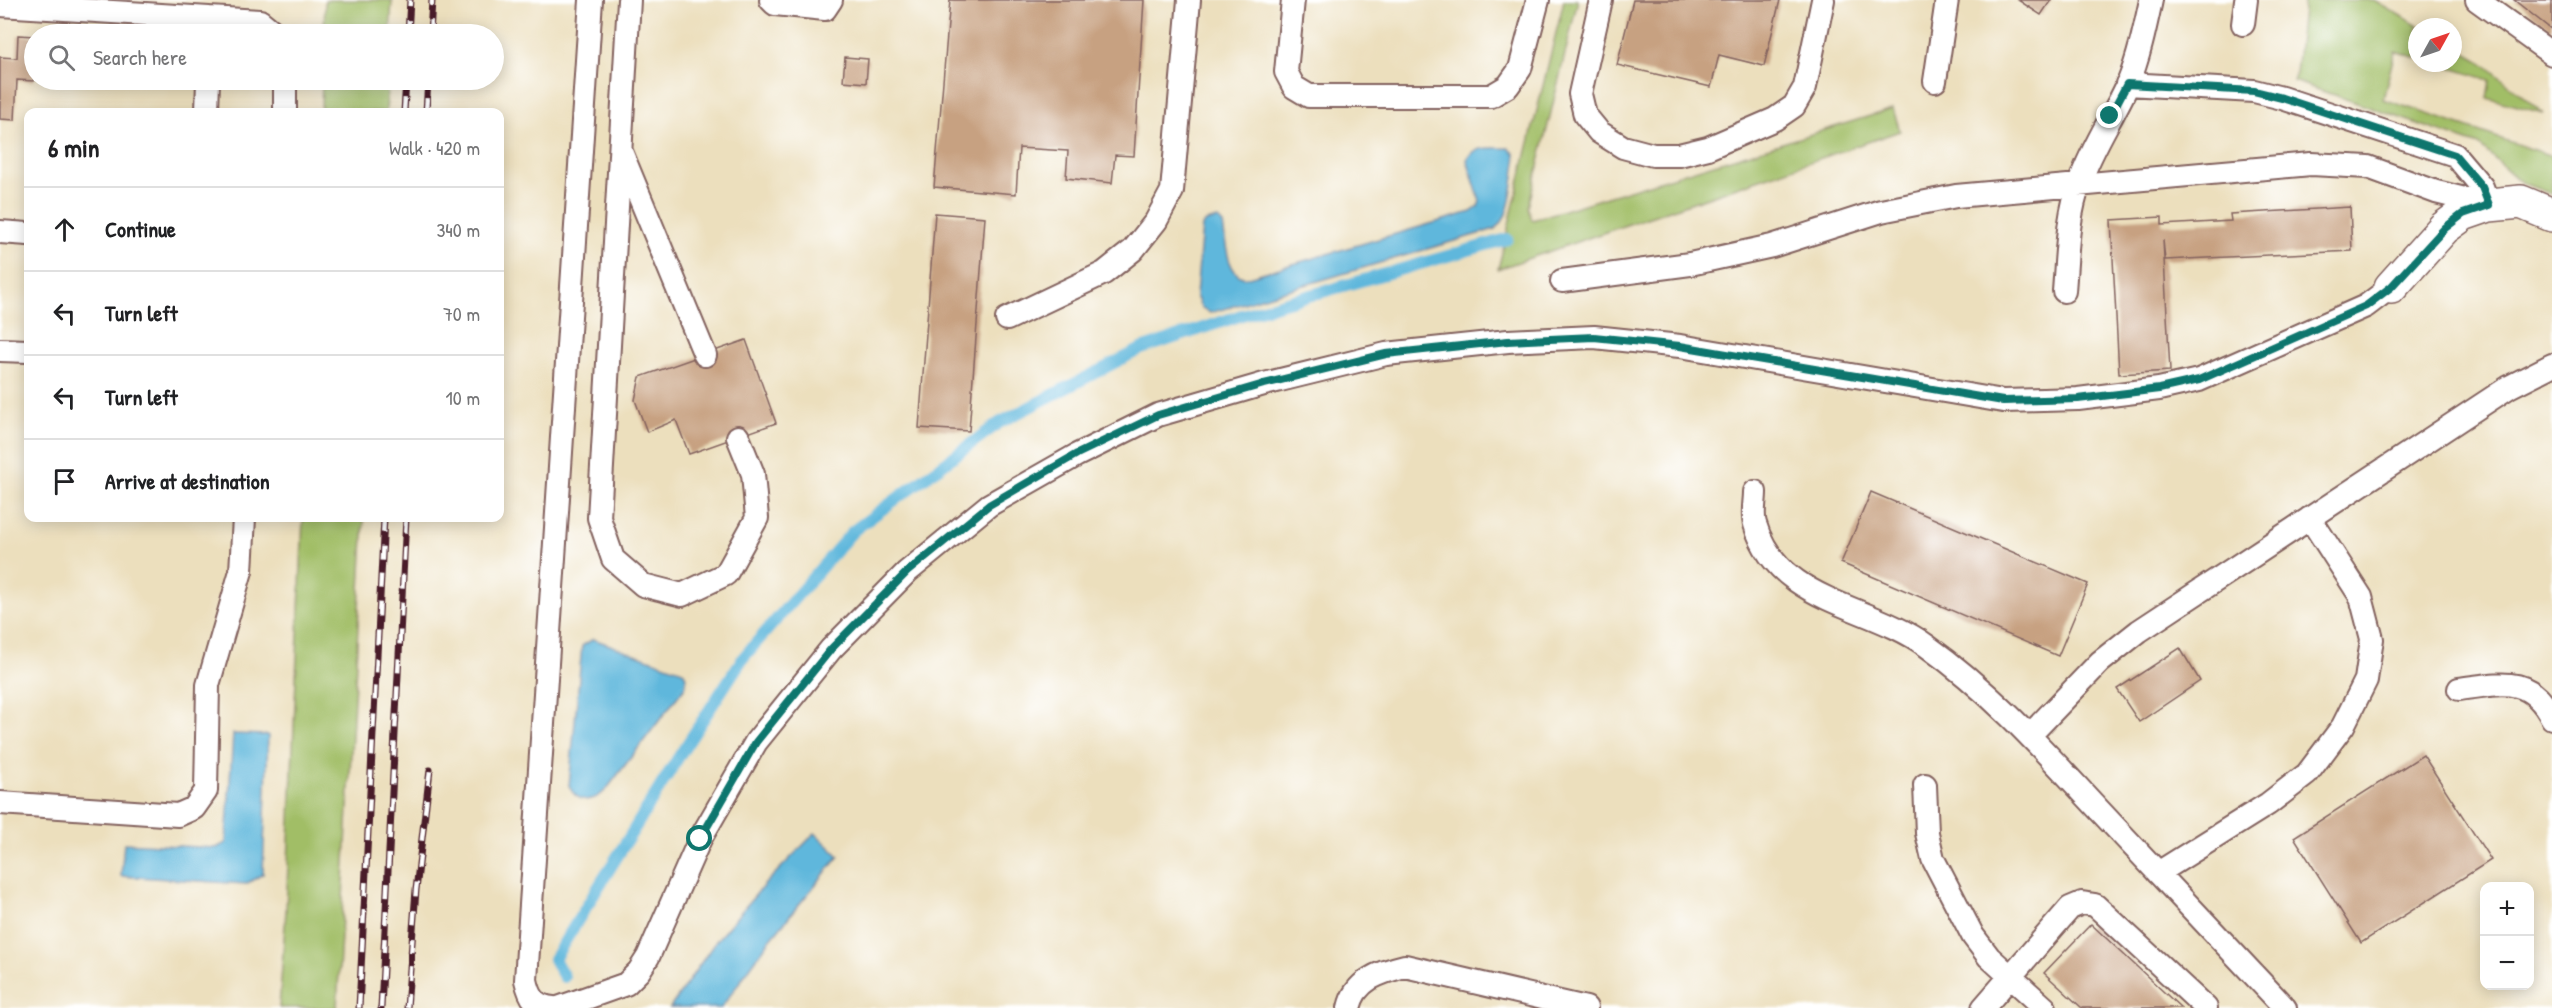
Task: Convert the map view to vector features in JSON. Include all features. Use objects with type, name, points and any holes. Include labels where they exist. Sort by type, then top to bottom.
[{"type":"street","points":[[2391,287],[2445,228],[2463,214],[2489,205],[2521,202],[2552,215]]},
{"type":"lane","points":[[553,1008],[540,1007],[530,996],[526,981],[591,0]]},
{"type":"lane","points":[[629,0],[599,518],[613,559],[643,585],[682,595],[726,574],[757,518],[753,474],[738,437]]},
{"type":"lane","points":[[771,0],[775,4],[825,9],[831,0]]},
{"type":"lane","points":[[1007,319],[1104,273],[1133,250],[1156,221],[1172,191],[1189,0]]},
{"type":"lane","points":[[1293,0],[1286,72],[1294,87],[1309,96],[1491,96],[1508,86],[1520,69],[1538,0]]},
{"type":"lane","points":[[1601,0],[1580,94],[1585,115],[1599,132],[1623,147],[1653,155],[1670,155],[1708,148],[1775,119],[1794,106],[1805,87],[1823,0]]},
{"type":"lane","points":[[1935,81],[1947,0]]},
{"type":"lane","points":[[2064,291],[2071,213],[2079,184],[2093,150],[2127,84],[2141,45],[2151,0]]},
{"type":"lane","points":[[2243,24],[2246,0]]},
{"type":"lane","points":[[2477,0],[2552,54]]},
{"type":"lane","points":[[0,5],[189,24]]},
{"type":"lane","points":[[229,24],[260,21],[264,24]]},
{"type":"lane","points":[[2127,84],[2254,91],[2282,98],[2455,155],[2482,187],[2489,205]]},
{"type":"lane","points":[[207,108],[208,90]]},
{"type":"lane","points":[[285,90],[285,108]]},
{"type":"lane","points":[[620,149],[705,355]]},
{"type":"lane","points":[[1562,281],[1710,260],[1772,246],[1881,211],[1956,196],[2311,164],[2368,167],[2436,192],[2489,205]]},
{"type":"lane","points":[[0,232],[24,234]]},
{"type":"lane","points":[[558,1008],[626,984],[639,971],[648,957],[700,839],[756,742],[831,649],[907,572],[989,505],[1077,454],[1158,415],[1264,384],[1386,354],[1508,341],[1594,337],[1680,346],[2003,401],[2078,399],[2159,389],[2199,380],[2366,306],[2391,287]]},
{"type":"lane","points":[[0,350],[24,351]]},
{"type":"lane","points":[[2030,735],[2100,662],[2139,631],[2509,387],[2552,365]]},
{"type":"lane","points":[[1755,492],[1754,522],[1764,546],[1784,571],[1802,586],[1919,640],[1966,674],[2030,735],[2285,1008]]},
{"type":"lane","points":[[2158,873],[2268,804],[2307,774],[2343,726],[2366,680],[2372,639],[2361,597],[2310,518]]},
{"type":"lane","points":[[0,803],[178,815],[194,808],[206,791],[208,686],[241,571],[244,522]]},
{"type":"lane","points":[[2459,689],[2507,683],[2528,688],[2546,706],[2552,718]]},
{"type":"lane","points":[[1925,785],[1927,833],[1933,859],[1973,936],[1989,957],[2045,1008]]},
{"type":"lane","points":[[1983,1008],[2070,908],[2082,903],[2095,905],[2206,1008]]},
{"type":"lane","points":[[1349,1008],[1360,985],[1380,972],[1405,966],[1586,1008]]},
{"type":"green space","points":[[325,0],[392,0],[391,24],[324,24]]},
{"type":"green space","points":[[1564,0],[1578,0],[1528,208],[1532,220],[1893,109],[1900,131],[1498,269]]},
{"type":"green space","points":[[2304,0],[2374,0],[2408,20],[2408,55],[2395,51],[2383,99],[2552,156],[2552,194],[2522,183],[2479,145],[2293,81],[2296,73]]},
{"type":"green space","points":[[2462,51],[2483,63],[2543,113],[2487,98],[2490,80],[2462,72]]},
{"type":"green space","points":[[322,90],[387,90],[386,108],[321,108]]},
{"type":"green space","points":[[303,522],[364,522],[337,1008],[279,1008],[286,910]]},
{"type":"water","points":[[1509,148],[1515,154],[1516,162],[1512,189],[1505,217],[1495,229],[1210,313],[1201,307],[1196,296],[1202,226],[1206,222],[1218,219],[1223,224],[1230,263],[1239,275],[1245,278],[1471,212],[1478,207],[1480,201],[1467,160],[1479,149]]},
{"type":"water","points":[[593,639],[683,671],[686,677],[685,687],[606,790],[586,800],[576,796],[569,786],[582,646]]},
{"type":"water","points":[[233,734],[268,735],[263,874],[246,884],[121,876],[124,843],[216,848],[226,843]]},
{"type":"water","points":[[815,833],[839,856],[769,941],[721,1008],[670,1008],[716,941],[765,884]]},
{"type":"building","points":[[950,0],[1144,0],[1134,156],[1115,155],[1112,183],[1066,178],[1068,151],[1019,148],[1016,194],[934,187]]},
{"type":"building","points":[[1633,0],[1780,0],[1764,66],[1719,55],[1711,87],[1617,65]]},
{"type":"building","points":[[2018,0],[2051,0],[2041,15]]},
{"type":"building","points":[[2514,0],[2552,0],[2552,30]]},
{"type":"building","points":[[18,35],[24,35],[24,80],[17,80],[15,120],[0,119],[0,57],[17,58]]},
{"type":"building","points":[[845,57],[868,59],[866,83],[843,81]]},
{"type":"building","points":[[2350,207],[2352,251],[2165,260],[2163,240],[2170,371],[2119,374],[2111,220],[2162,217],[2162,225],[2231,221],[2230,214]]},
{"type":"building","points":[[935,213],[985,217],[969,431],[919,428]]},
{"type":"building","points":[[746,340],[776,423],[689,454],[676,420],[647,432],[635,400],[640,377]]},
{"type":"building","points":[[1871,492],[2088,584],[2058,656],[1841,563]]},
{"type":"building","points":[[2180,648],[2200,681],[2139,722],[2117,689]]},
{"type":"building","points":[[2423,755],[2491,860],[2361,943],[2294,837]]},
{"type":"building","points":[[2091,924],[2181,1008],[2082,1008],[2044,973]]},
{"type":"waterway","points":[[564,977],[554,959],[678,758],[743,658],[853,531],[999,423],[1141,349],[1242,315],[1507,239]]},
{"type":"railway","points":[[409,24],[410,0]]},
{"type":"railway","points":[[431,24],[432,0]]},
{"type":"railway","points":[[404,108],[405,90]]},
{"type":"railway","points":[[426,108],[427,90]]},
{"type":"railway","points":[[359,1008],[384,522]]},
{"type":"railway","points":[[381,1008],[406,522]]},
{"type":"railway","points":[[407,1008],[416,890],[430,770]]},
{"type":"route","points":[[700,839],[756,742],[831,649],[907,572],[989,505],[1077,454],[1158,415],[1264,384],[1386,354],[1508,341],[1594,337],[1680,346],[2003,401],[2078,399],[2159,389],[2199,380],[2366,306],[2391,287],[2445,228],[2463,214],[2489,205],[2482,187],[2455,155],[2282,98],[2254,91],[2127,84],[2110,116]]}]
